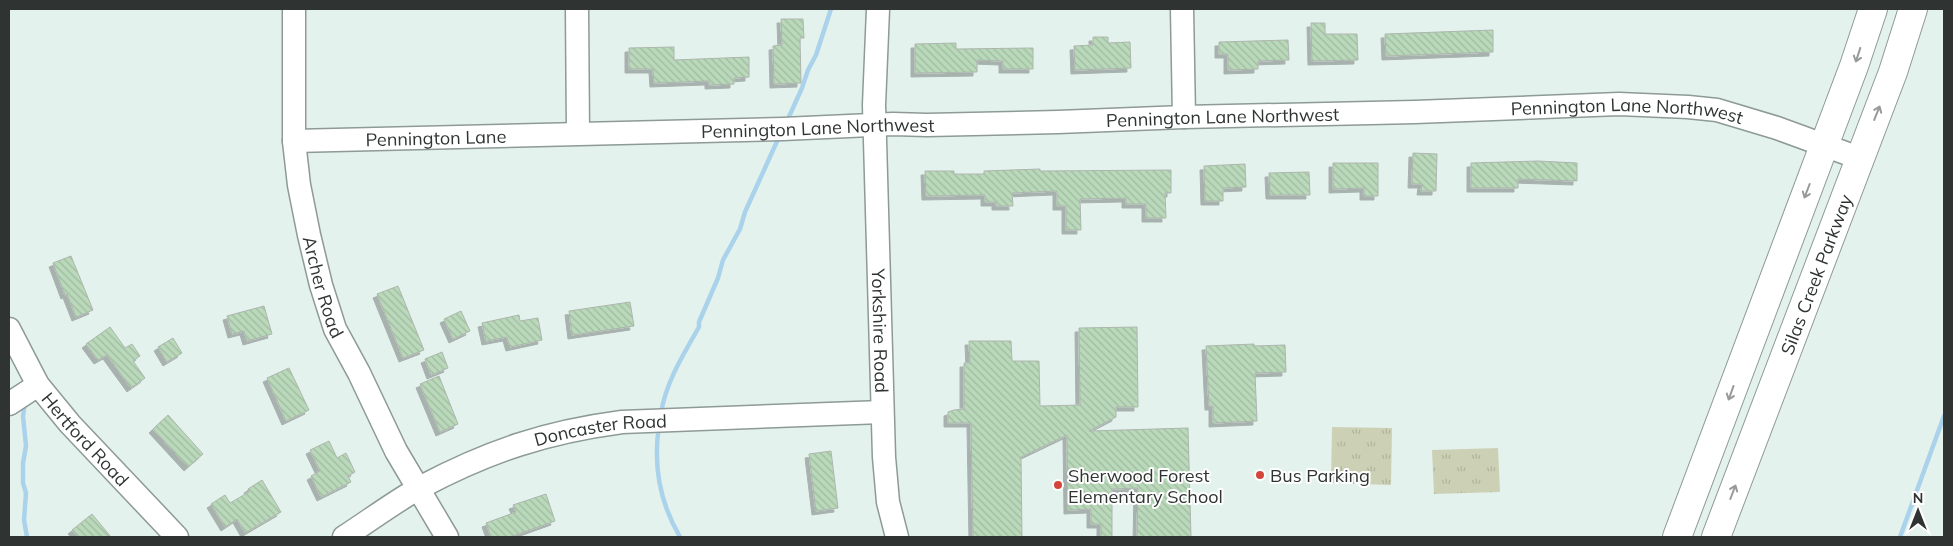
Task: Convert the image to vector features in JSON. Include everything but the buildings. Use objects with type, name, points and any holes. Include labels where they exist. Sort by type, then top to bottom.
[{"type":"main road","points":[[1677,537],[1824,146],[1873,9]]},
{"type":"main road","name":"Silas Creek Parkway","points":[[1716,537],[1893,72],[1913,9]]},
{"type":"street","name":"Archer Road","points":[[294,9],[294,140],[299,185],[308,235],[321,285],[335,328],[359,373],[396,451],[447,537]]},
{"type":"street","points":[[577,9],[578,133]]},
{"type":"street","name":"Yorkshire Road","points":[[878,9],[875,125],[882,412],[888,502],[897,537]]},
{"type":"street","points":[[1182,9],[1184,116]]},
{"type":"street","name":"Pennington Lane Northwest","points":[[578,133],[1058,122],[1184,116],[1415,112],[1619,104],[1717,110],[1747,118],[1859,158]]},
{"type":"street","name":"Pennington Lane","points":[[294,140],[578,133]]},
{"type":"street","name":"Hertford Road","points":[[9,329],[38,385],[70,424],[177,537]]},
{"type":"street","points":[[9,404],[38,385]]},
{"type":"street","name":"Doncaster Road","points":[[344,537],[419,488],[503,449],[542,436],[584,427],[651,420],[882,412]]},
{"type":"green space","points":[[1332,427],[1392,428],[1391,485],[1331,483]]},
{"type":"green space","points":[[1498,448],[1500,492],[1434,494],[1432,450]]},
{"type":"waterway","points":[[787,121],[816,55],[831,9]]},
{"type":"waterway","points":[[661,413],[671,380],[699,327],[699,322],[718,278],[723,260],[740,229],[745,212],[779,137]]},
{"type":"waterway","points":[[25,403],[23,416],[26,446],[23,463],[23,483],[26,493],[24,520],[27,537]]},
{"type":"waterway","points":[[1900,537],[1944,416]]},
{"type":"waterway","points":[[659,426],[657,455],[660,483],[667,511],[680,537]]},
{"type":"place","name":"Bus Parking","points":[[1260,475]]},
{"type":"place","name":"Sherwood Forest Elementary School","points":[[1058,485]]}]
